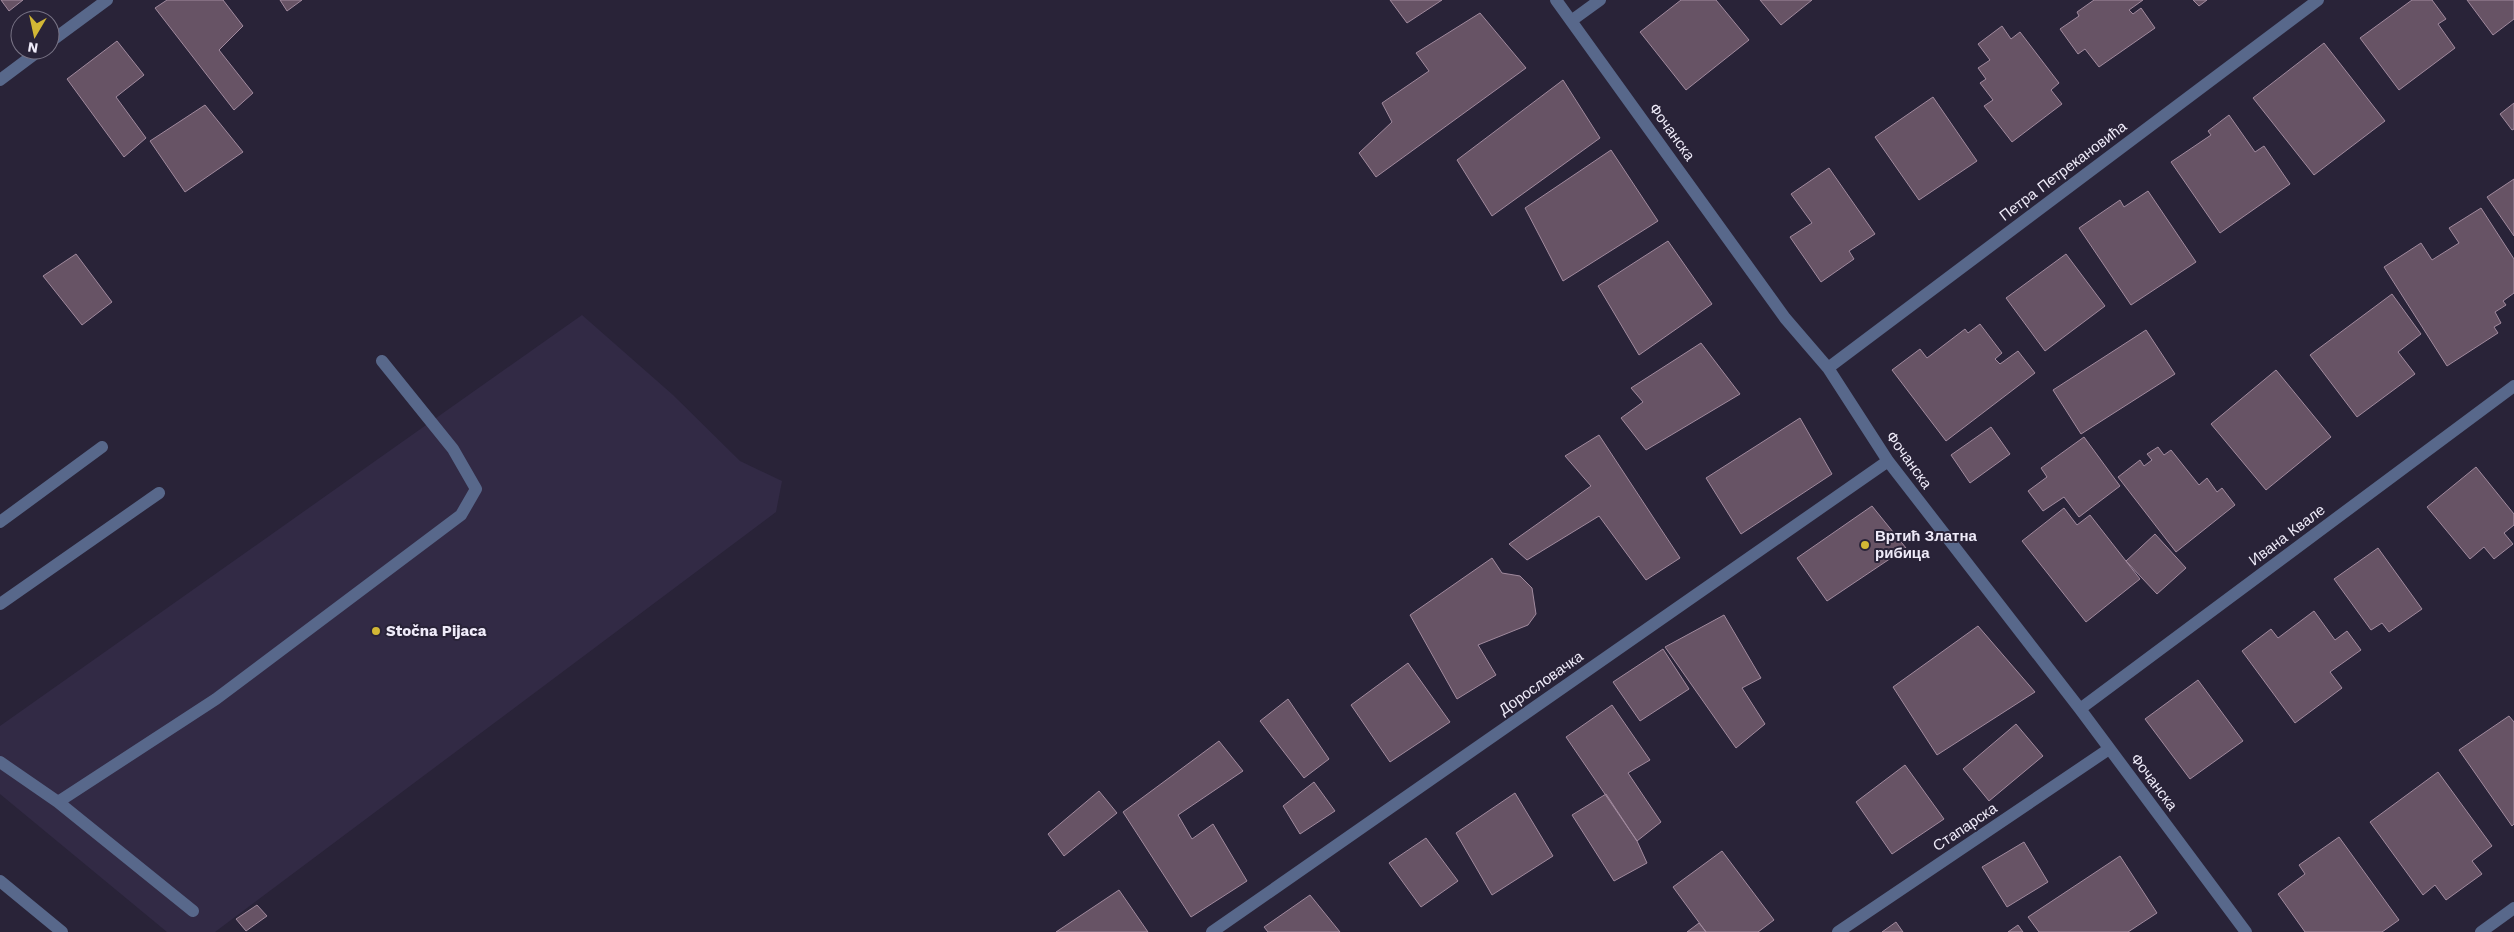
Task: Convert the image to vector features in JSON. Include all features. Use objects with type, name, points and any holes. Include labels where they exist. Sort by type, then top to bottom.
[{"type":"street","points":[[60,35],[107,0]]},
{"type":"street","name":"Фочанска","points":[[1556,0],[1785,318],[1828,368],[1888,461],[2080,709],[2246,932]]},
{"type":"street","points":[[1572,21],[1600,0]]},
{"type":"street","name":"Петра Петрекановића","points":[[1828,368],[2318,0]]},
{"type":"street","points":[[0,80],[27,60]]},
{"type":"street","points":[[58,802],[216,699],[461,515],[476,489],[453,449],[382,360]]},
{"type":"street","name":"Ивана Квале","points":[[2080,709],[2514,386]]},
{"type":"street","points":[[0,522],[102,447]]},
{"type":"street","name":"Дорословачка","points":[[1212,932],[1888,461]]},
{"type":"street","points":[[0,604],[159,493]]},
{"type":"street","name":"Стапарска","points":[[1838,932],[2109,749]]},
{"type":"street","points":[[0,762],[58,802],[193,911]]},
{"type":"street","points":[[0,881],[62,932]]},
{"type":"street","points":[[2481,932],[2514,908]]},
{"type":"shaded area","name":"Stočna Pijaca","points":[[582,315],[673,395],[740,461],[782,481],[776,512],[215,932],[167,932],[0,794],[0,726]]},
{"type":"building","points":[[1,0],[23,0],[10,10]]},
{"type":"building","points":[[167,0],[223,0],[243,26],[219,50],[253,93],[234,110],[155,8]]},
{"type":"building","points":[[280,0],[302,0],[287,11]]},
{"type":"building","points":[[1390,0],[1442,0],[1407,23]]},
{"type":"building","points":[[1681,0],[1716,0],[1749,40],[1686,90],[1640,32]]},
{"type":"building","points":[[1760,0],[1812,0],[1781,25]]},
{"type":"building","points":[[2094,0],[2143,0],[2129,10],[2133,14],[2141,8],[2155,28],[2099,67],[2085,49],[2078,54],[2060,29],[2079,16],[2077,12]]},
{"type":"building","points":[[2193,0],[2207,0],[2199,6]]},
{"type":"building","points":[[2412,0],[2432,0],[2446,19],[2438,24],[2455,48],[2399,90],[2360,38]]},
{"type":"building","points":[[2467,0],[2514,0],[2514,19],[2493,35]]},
{"type":"building","points":[[1480,13],[1526,68],[1376,177],[1359,153],[1392,122],[1382,103],[1429,71],[1416,53]]},
{"type":"building","points":[[2002,26],[2011,39],[2020,32],[2059,83],[2051,90],[2062,104],[2012,142],[1984,106],[1993,100],[1980,83],[1986,79],[1978,68],[1990,60],[1978,44]]},
{"type":"building","points":[[117,41],[144,75],[116,97],[146,138],[124,157],[67,79]]},
{"type":"building","points":[[2324,43],[2385,121],[2314,175],[2253,98]]},
{"type":"building","points":[[1563,80],[1600,138],[1492,216],[1457,160]]},
{"type":"building","points":[[1933,97],[1977,161],[1919,200],[1875,137]]},
{"type":"building","points":[[2514,103],[2514,129],[2512,130],[2500,114]]},
{"type":"building","points":[[205,105],[243,152],[185,192],[150,141]]},
{"type":"building","points":[[2229,115],[2255,152],[2264,146],[2290,184],[2220,233],[2171,162],[2211,135],[2208,131]]},
{"type":"building","points":[[1611,150],[1658,221],[1563,281],[1525,208]]},
{"type":"building","points":[[1829,168],[1875,234],[1849,251],[1854,259],[1821,282],[1790,237],[1812,223],[1791,194]]},
{"type":"building","points":[[2514,179],[2514,236],[2487,197]]},
{"type":"building","points":[[2148,191],[2196,262],[2131,305],[2079,228],[2120,200],[2124,207]]},
{"type":"building","points":[[2481,208],[2514,259],[2514,293],[2503,301],[2506,305],[2495,312],[2501,323],[2494,327],[2498,333],[2447,366],[2384,267],[2421,243],[2432,260],[2459,243],[2449,228]]},
{"type":"building","points":[[1668,241],[1712,304],[1639,355],[1598,286]]},
{"type":"building","points":[[76,254],[112,302],[82,325],[43,276]]},
{"type":"building","points":[[2066,254],[2105,306],[2045,351],[2006,298]]},
{"type":"building","points":[[2392,294],[2421,334],[2398,352],[2415,374],[2357,417],[2310,355]]},
{"type":"building","points":[[1980,324],[2002,353],[1995,359],[2000,364],[2018,351],[2035,373],[1946,441],[1892,370],[1920,349],[1927,358],[1965,329],[1968,333]]},
{"type":"building","points":[[2146,330],[2175,374],[2081,434],[2053,390]]},
{"type":"building","points":[[1701,343],[1740,394],[1646,450],[1621,418],[1643,402],[1631,388]]},
{"type":"building","points":[[2276,370],[2331,437],[2266,490],[2211,424]]},
{"type":"building","points":[[1800,418],[1832,474],[1741,534],[1706,478]]},
{"type":"building","points":[[1991,427],[2010,454],[1970,483],[1951,455]]},
{"type":"building","points":[[1599,435],[1680,558],[1646,580],[1599,516],[1527,560],[1509,544],[1591,486],[1565,456]]},
{"type":"building","points":[[2084,437],[2120,486],[2079,517],[2064,497],[2043,511],[2028,491],[2047,477],[2041,468]]},
{"type":"building","points":[[2158,447],[2164,455],[2171,450],[2199,485],[2207,478],[2217,492],[2222,488],[2235,505],[2176,552],[2118,477],[2140,460],[2144,466],[2152,460],[2147,454]]},
{"type":"building","points":[[2476,467],[2514,514],[2514,525],[2504,533],[2513,544],[2494,559],[2484,547],[2470,559],[2427,507]]},
{"type":"building","points":[[1872,506],[1906,548],[1827,601],[1797,558]]},
{"type":"building","points":[[2064,508],[2077,525],[2090,515],[2140,579],[2086,622],[2022,541]]},
{"type":"building","points":[[2155,534],[2186,568],[2157,594],[2126,561]]},
{"type":"building","points":[[2378,548],[2422,609],[2389,632],[2382,623],[2371,630],[2334,579]]},
{"type":"building","points":[[1492,558],[1502,573],[1520,576],[1532,588],[1536,614],[1528,625],[1478,645],[1496,675],[1457,699],[1410,615]]},
{"type":"building","points":[[2314,611],[2335,640],[2347,631],[2361,650],[2330,672],[2342,688],[2295,723],[2242,651],[2271,629],[2278,638]]},
{"type":"building","points":[[1724,615],[1761,678],[1742,688],[1765,724],[1736,748],[1665,647]]},
{"type":"building","points":[[1978,626],[2035,692],[1937,755],[1893,687]]},
{"type":"building","points":[[1663,649],[1689,689],[1640,721],[1613,682]]},
{"type":"building","points":[[1408,663],[1450,722],[1390,762],[1351,705]]},
{"type":"building","points":[[2198,680],[2243,741],[2190,779],[2145,719]]},
{"type":"building","points":[[1288,699],[1329,759],[1304,778],[1260,721]]},
{"type":"building","points":[[1612,705],[1650,760],[1628,773],[1661,822],[1637,841],[1566,737]]},
{"type":"building","points":[[2509,716],[2514,722],[2514,824],[2512,826],[2459,750]]},
{"type":"building","points":[[2016,724],[2043,756],[1989,801],[1963,769]]},
{"type":"building","points":[[1219,741],[1243,771],[1178,815],[1192,839],[1213,824],[1247,881],[1191,917],[1123,812]]},
{"type":"building","points":[[1905,765],[1944,819],[1892,854],[1856,802]]},
{"type":"building","points":[[2438,772],[2492,846],[2472,861],[2482,874],[2446,900],[2435,885],[2423,895],[2370,822]]},
{"type":"building","points":[[1314,782],[1335,811],[1300,834],[1283,806]]},
{"type":"building","points":[[1099,791],[1117,813],[1064,856],[1048,834]]},
{"type":"building","points":[[1515,793],[1553,856],[1492,895],[1456,833]]},
{"type":"building","points":[[1606,794],[1637,841],[1647,863],[1614,881],[1572,815]]},
{"type":"building","points":[[2339,837],[2399,920],[2382,932],[2305,932],[2278,894],[2305,874],[2299,865]]},
{"type":"building","points":[[1426,838],[1458,881],[1421,907],[1389,863]]},
{"type":"building","points":[[2024,842],[2048,882],[2007,907],[1982,867]]},
{"type":"building","points":[[1722,851],[1774,920],[1758,932],[1706,932],[1673,887]]},
{"type":"building","points":[[2120,856],[2157,913],[2128,932],[2039,932],[2028,917]]},
{"type":"building","points":[[1119,890],[1148,932],[1056,932]]},
{"type":"building","points":[[1310,895],[1340,932],[1268,932],[1264,927]]},
{"type":"building","points":[[257,905],[267,916],[246,931],[236,919]]},
{"type":"building","points":[[1896,922],[1903,932],[1882,932]]},
{"type":"building","points":[[1699,923],[1706,932],[1687,932]]},
{"type":"building","points":[[2018,925],[2023,932],[2008,932]]},
{"type":"place","name":"Вртић Златна рибица","points":[[1865,545]]},
{"type":"place","name":"Stočna Pijaca","points":[[376,631]]}]
